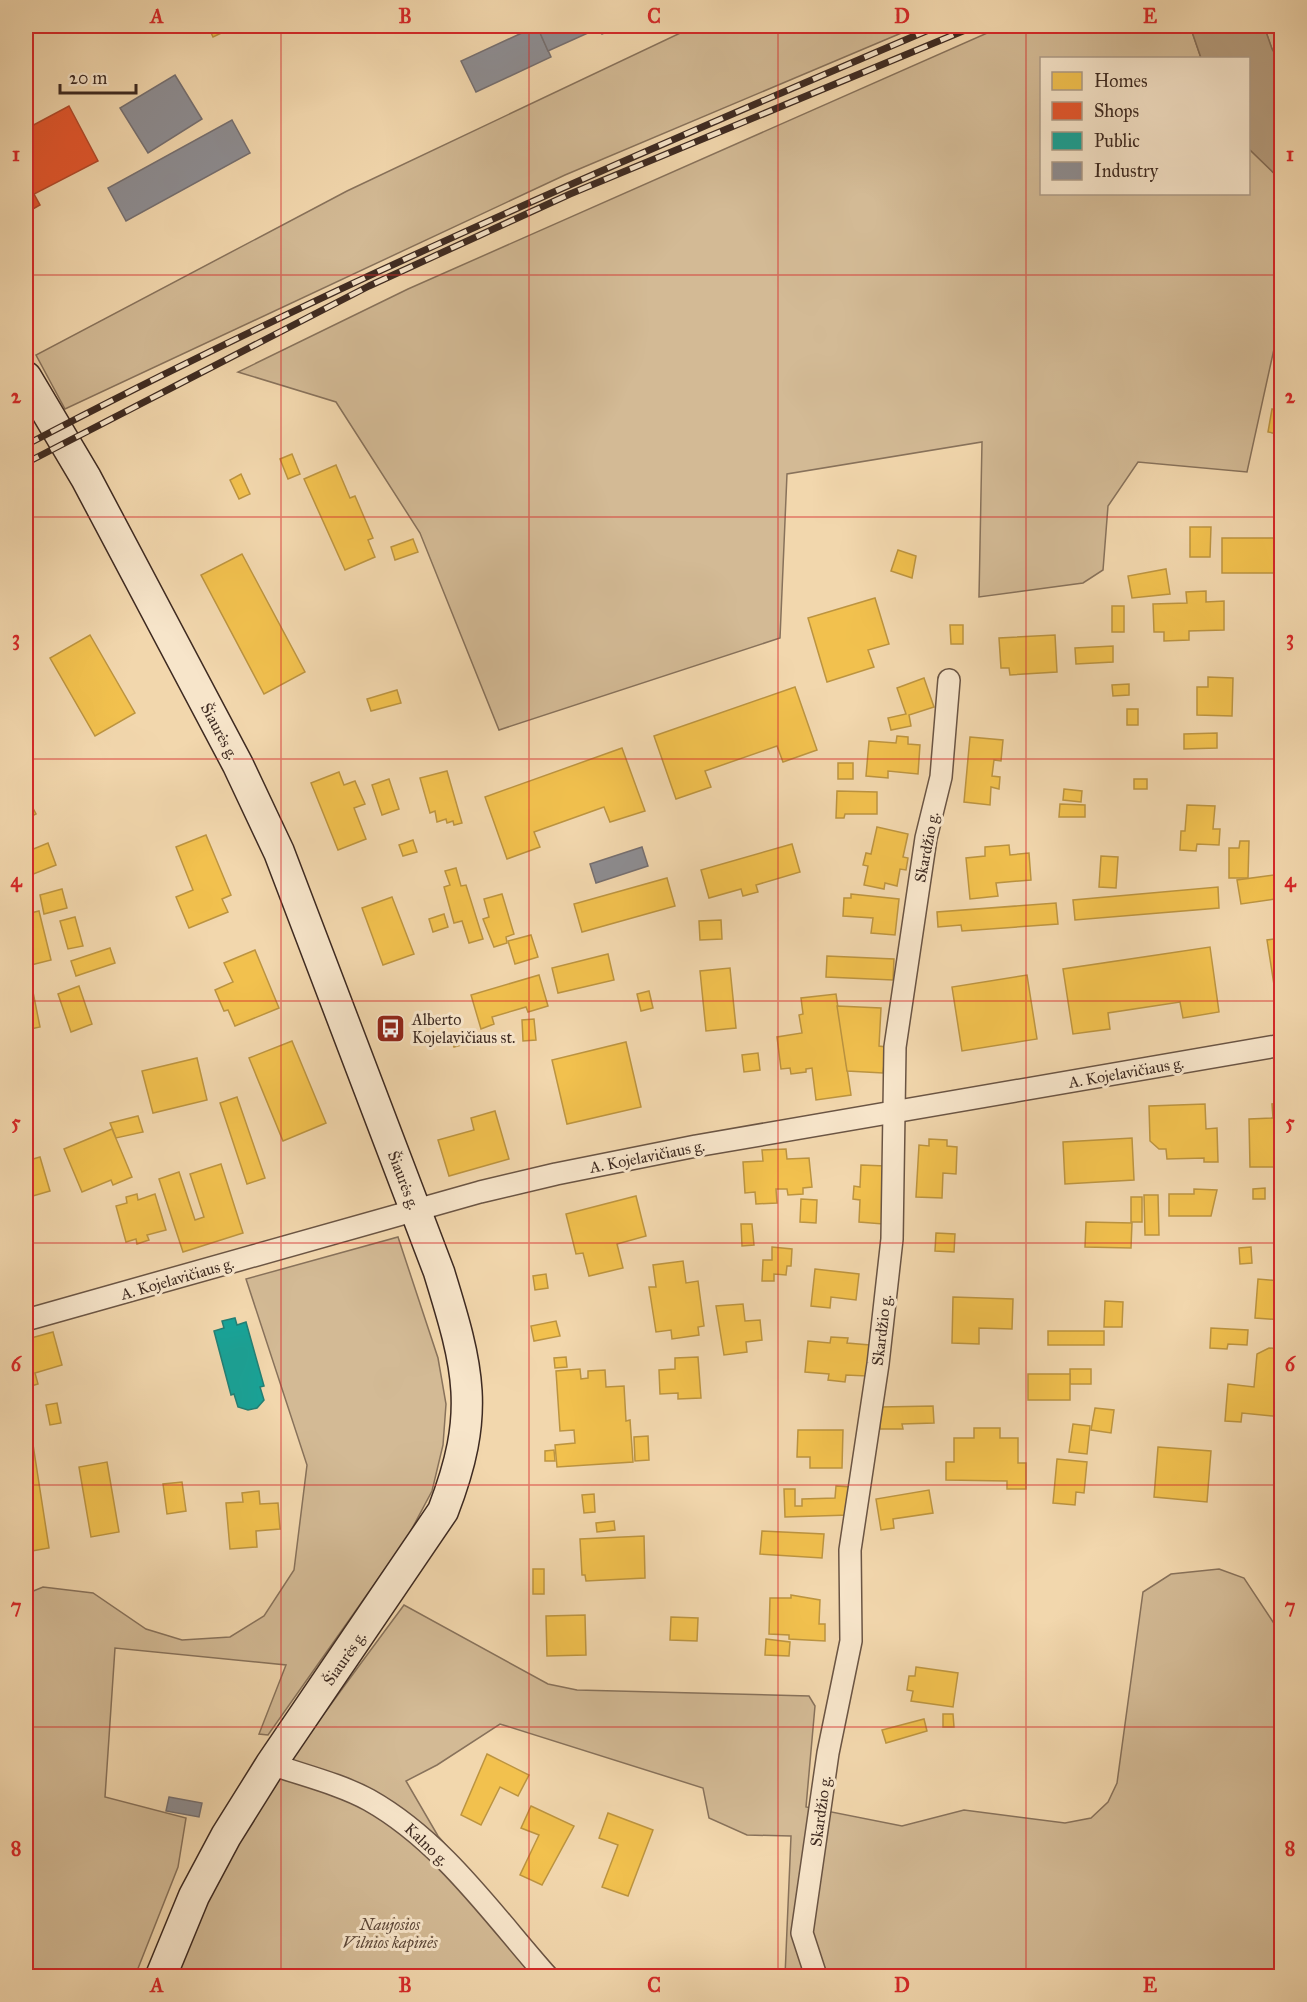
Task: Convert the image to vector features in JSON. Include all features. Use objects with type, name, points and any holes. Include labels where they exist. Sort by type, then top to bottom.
[{"type":"main road","name":"Šiaurės g.","points":[[26,377],[86,478],[243,775],[304,916],[439,1272],[459,1336],[467,1383],[468,1414],[457,1475],[443,1511],[271,1764],[194,1896],[161,1977]]},
{"type":"street","name":"Skardžio g.","points":[[816,1977],[802,1933],[828,1753],[851,1641],[850,1550],[878,1364],[892,1239],[895,1155],[892,1113],[895,1047],[926,838],[941,777],[949,680]]},
{"type":"street","name":"A. Kojelavičiaus g.","points":[[26,1320],[556,1174],[1281,1045]]},
{"type":"street","name":"Kalno g.","points":[[271,1764],[367,1799],[404,1821],[435,1849],[547,1977]]},
{"type":"green space","points":[[695,26],[918,26],[565,175],[65,409],[36,355],[347,191]]},
{"type":"green space","points":[[1003,26],[1190,26],[1201,57],[1040,57],[1040,195],[1250,195],[1250,150],[1281,180],[1281,317],[1247,472],[1138,462],[1108,506],[1103,570],[1083,583],[979,597],[982,442],[787,474],[780,638],[499,730],[420,533],[336,402],[238,372],[408,289]]},
{"type":"green space","points":[[1264,26],[1281,26],[1281,64],[1272,49]]},
{"type":"green space","points":[[398,1237],[438,1358],[446,1404],[443,1445],[432,1491],[407,1538],[268,1735],[259,1734],[286,1665],[115,1648],[105,1797],[186,1818],[178,1867],[135,1976],[26,1976],[26,1594],[43,1587],[93,1593],[146,1629],[182,1640],[230,1637],[264,1616],[294,1570],[307,1465],[246,1279]]},
{"type":"green space","name":"Naujosios Vilnios kapinės","points":[[1219,1569],[1244,1578],[1281,1634],[1281,1976],[785,1976],[791,1836],[747,1835],[709,1818],[703,1788],[500,1724],[437,1765],[406,1781],[438,1836],[562,1976],[177,1976],[198,1921],[223,1872],[270,1792],[295,1754],[404,1605],[548,1684],[577,1690],[809,1696],[815,1706],[806,1807],[902,1826],[964,1810],[1065,1823],[1091,1818],[1108,1802],[1117,1783],[1143,1592],[1171,1574]]},
{"type":"shaded area","points":[[1190,26],[1264,26],[1272,49],[1281,64],[1281,180],[1250,150],[1250,57],[1201,57]]},
{"type":"building: Homes","points":[[208,26],[226,26],[228,30],[213,37]]},
{"type":"building: Homes","points":[[1272,409],[1282,411],[1282,435],[1268,432]]},
{"type":"building: Homes","points":[[292,454],[300,474],[288,479],[280,459]]},
{"type":"building: Homes","points":[[336,465],[350,498],[355,496],[373,538],[368,540],[375,557],[345,570],[304,479]]},
{"type":"building: Homes","points":[[241,474],[250,494],[239,499],[230,480]]},
{"type":"building: Homes","points":[[1190,527],[1211,527],[1210,557],[1190,557]]},
{"type":"building: Homes","points":[[1222,538],[1276,538],[1276,573],[1222,573]]},
{"type":"building: Homes","points":[[413,539],[418,552],[395,560],[391,547]]},
{"type":"building: Homes","points":[[898,550],[916,556],[912,578],[891,571]]},
{"type":"building: Homes","points":[[242,554],[305,672],[264,694],[201,575]]},
{"type":"building: Homes","points":[[1166,569],[1170,594],[1132,598],[1128,576]]},
{"type":"building: Homes","points":[[1206,591],[1206,602],[1224,601],[1224,630],[1189,631],[1189,640],[1164,641],[1164,632],[1154,632],[1153,604],[1187,603],[1186,592]]},
{"type":"building: Homes","points":[[875,598],[889,644],[868,650],[874,667],[827,682],[808,618]]},
{"type":"building: Homes","points":[[1112,606],[1124,606],[1124,632],[1112,632]]},
{"type":"building: Homes","points":[[950,625],[963,625],[963,644],[951,644]]},
{"type":"building: Homes","points":[[90,635],[135,713],[95,736],[50,658]]},
{"type":"building: Homes","points":[[1055,635],[1057,672],[1010,675],[1009,668],[1001,668],[999,638]]},
{"type":"building: Homes","points":[[1113,646],[1113,662],[1076,664],[1075,648]]},
{"type":"building: Homes","points":[[1208,677],[1233,678],[1232,716],[1197,715],[1197,687],[1208,687]]},
{"type":"building: Homes","points":[[924,678],[934,707],[909,715],[911,726],[891,730],[888,718],[906,714],[897,688]]},
{"type":"building: Homes","points":[[1129,684],[1129,695],[1113,696],[1112,685]]},
{"type":"building: Homes","points":[[795,687],[817,750],[783,762],[777,746],[705,771],[711,787],[676,799],[654,736]]},
{"type":"building: Homes","points":[[397,690],[401,703],[371,711],[367,699]]},
{"type":"building: Homes","points":[[1127,709],[1138,709],[1138,725],[1127,725]]},
{"type":"building: Homes","points":[[1217,733],[1217,748],[1184,749],[1184,734]]},
{"type":"building: Homes","points":[[897,736],[908,737],[908,744],[920,745],[918,774],[888,771],[888,778],[866,776],[869,741],[896,743]]},
{"type":"building: Homes","points":[[970,737],[1003,740],[1001,761],[994,760],[992,776],[1000,777],[999,789],[991,787],[990,805],[964,802]]},
{"type":"building: Homes","points":[[622,748],[645,811],[610,822],[604,807],[534,832],[540,847],[507,859],[485,797]]},
{"type":"building: Homes","points":[[838,763],[853,763],[853,779],[838,779]]},
{"type":"building: Homes","points":[[447,771],[462,823],[454,825],[453,821],[447,823],[446,819],[437,822],[435,811],[430,813],[420,778]]},
{"type":"building: Homes","points":[[339,772],[344,785],[355,781],[365,804],[354,808],[366,839],[338,850],[311,783]]},
{"type":"building: Homes","points":[[389,779],[399,809],[382,815],[372,785]]},
{"type":"building: Homes","points":[[1134,779],[1147,779],[1147,789],[1134,789]]},
{"type":"building: Homes","points":[[1064,789],[1082,791],[1081,802],[1063,800]]},
{"type":"building: Homes","points":[[837,791],[877,792],[877,814],[845,814],[844,818],[836,818]]},
{"type":"building: Homes","points":[[26,795],[36,814],[26,819]]},
{"type":"building: Homes","points":[[1060,804],[1085,805],[1085,817],[1059,817]]},
{"type":"building: Homes","points":[[1187,805],[1215,806],[1213,829],[1220,829],[1219,845],[1197,844],[1196,851],[1180,850],[1181,831],[1185,831]]},
{"type":"building: Homes","points":[[877,827],[908,834],[903,857],[908,858],[906,870],[900,869],[897,886],[885,883],[884,889],[864,885],[868,866],[863,865],[866,853],[871,854]]},
{"type":"building: Homes","points":[[206,835],[231,895],[222,899],[228,912],[189,928],[176,897],[193,890],[176,847]]},
{"type":"building: Homes","points":[[413,840],[417,852],[403,856],[399,845]]},
{"type":"building: Homes","points":[[1240,841],[1249,841],[1248,878],[1229,878],[1229,848],[1239,848]]},
{"type":"building: Homes","points":[[48,843],[56,865],[26,877],[26,852]]},
{"type":"building: Homes","points":[[792,844],[800,872],[756,885],[758,892],[743,896],[741,889],[709,898],[701,870]]},
{"type":"building: Homes","points":[[1009,845],[1010,855],[1029,853],[1031,880],[996,883],[998,896],[970,899],[966,858],[985,856],[985,847]]},
{"type":"building: Homes","points":[[1101,856],[1118,857],[1116,888],[1099,887]]},
{"type":"building: Homes","points":[[456,868],[461,886],[466,885],[483,939],[469,943],[462,921],[454,923],[444,887],[450,885],[445,871]]},
{"type":"building: Homes","points":[[1282,874],[1282,898],[1241,904],[1237,880]]},
{"type":"building: Homes","points":[[667,878],[675,906],[582,932],[574,904]]},
{"type":"building: Homes","points":[[1218,887],[1219,908],[1075,920],[1073,900]]},
{"type":"building: Homes","points":[[62,889],[67,908],[44,914],[40,895]]},
{"type":"building: Homes","points":[[502,894],[514,934],[506,937],[507,943],[494,947],[483,919],[489,917],[484,899]]},
{"type":"building: Homes","points":[[851,894],[899,899],[895,935],[871,933],[873,918],[843,916],[844,898],[851,898]]},
{"type":"building: Homes","points":[[392,897],[414,954],[383,965],[362,908]]},
{"type":"building: Homes","points":[[1056,903],[1058,924],[962,931],[961,925],[938,927],[937,912]]},
{"type":"building: Homes","points":[[39,911],[51,960],[27,966],[26,914]]},
{"type":"building: Homes","points":[[444,914],[448,927],[433,932],[429,919]]},
{"type":"building: Homes","points":[[75,917],[83,946],[68,949],[60,921]]},
{"type":"building: Homes","points":[[721,920],[722,939],[700,940],[699,921]]},
{"type":"building: Homes","points":[[531,935],[538,957],[515,964],[508,941]]},
{"type":"building: Homes","points":[[1282,938],[1282,1003],[1277,1004],[1267,940]]},
{"type":"building: Homes","points":[[1210,947],[1219,1012],[1183,1018],[1180,1002],[1108,1013],[1110,1029],[1073,1034],[1063,969]]},
{"type":"building: Homes","points":[[110,948],[115,963],[76,976],[71,961]]},
{"type":"building: Homes","points":[[255,950],[279,1008],[235,1026],[228,1010],[224,1011],[215,990],[233,982],[224,963]]},
{"type":"building: Homes","points":[[608,954],[614,980],[558,993],[552,968]]},
{"type":"building: Homes","points":[[827,956],[894,959],[893,980],[826,977]]},
{"type":"building: Homes","points":[[730,968],[736,1028],[706,1031],[700,971]]},
{"type":"building: Homes","points":[[539,975],[548,1006],[528,1012],[526,1007],[492,1017],[494,1024],[481,1029],[471,995]]},
{"type":"building: Homes","points":[[1027,975],[1037,1039],[962,1051],[952,987]]},
{"type":"building: Homes","points":[[30,977],[40,1027],[26,1030],[26,978]]},
{"type":"building: Homes","points":[[79,986],[92,1024],[71,1032],[58,994]]},
{"type":"building: Homes","points":[[649,991],[653,1008],[641,1011],[637,994]]},
{"type":"building: Homes","points":[[836,994],[851,1095],[816,1100],[812,1068],[806,1069],[806,1072],[791,1074],[790,1068],[781,1069],[777,1037],[802,1033],[799,1015],[803,1014],[801,998]]},
{"type":"building: Homes","points":[[837,1006],[881,1008],[879,1046],[886,1047],[883,1073],[847,1071]]},
{"type":"building: Homes","points":[[534,1019],[536,1040],[523,1041],[522,1020]]},
{"type":"building: Homes","points":[[471,1030],[475,1041],[454,1047],[451,1037]]},
{"type":"building: Homes","points":[[292,1041],[326,1123],[283,1141],[249,1058]]},
{"type":"building: Homes","points":[[626,1042],[641,1107],[567,1124],[552,1060]]},
{"type":"building: Homes","points":[[758,1053],[760,1070],[744,1072],[742,1055]]},
{"type":"building: Homes","points":[[197,1058],[207,1100],[153,1113],[142,1071]]},
{"type":"building: Homes","points":[[237,1097],[265,1178],[247,1184],[220,1103]]},
{"type":"building: Homes","points":[[1282,1103],[1282,1167],[1250,1167],[1249,1119],[1273,1118],[1272,1104]]},
{"type":"building: Homes","points":[[1205,1104],[1206,1129],[1217,1128],[1218,1162],[1204,1162],[1204,1158],[1167,1159],[1166,1149],[1159,1149],[1150,1141],[1149,1106]]},
{"type":"building: Homes","points":[[495,1111],[509,1159],[449,1176],[438,1140],[474,1130],[471,1118]]},
{"type":"building: Homes","points":[[138,1116],[143,1132],[116,1138],[110,1123]]},
{"type":"building: Homes","points":[[112,1129],[132,1177],[113,1185],[111,1180],[82,1192],[64,1149]]},
{"type":"building: Homes","points":[[1132,1138],[1134,1180],[1065,1184],[1063,1142]]},
{"type":"building: Homes","points":[[929,1139],[947,1140],[947,1146],[957,1147],[956,1174],[943,1173],[942,1198],[916,1197],[919,1145],[929,1146]]},
{"type":"building: Homes","points":[[786,1149],[787,1159],[809,1158],[812,1187],[803,1188],[803,1194],[788,1195],[787,1189],[776,1189],[777,1203],[756,1204],[755,1192],[745,1193],[743,1162],[763,1161],[762,1150]]},
{"type":"building: Homes","points":[[40,1157],[50,1191],[26,1198],[26,1161]]},
{"type":"building: Homes","points":[[221,1164],[243,1233],[183,1252],[159,1179],[179,1172],[195,1220],[204,1217],[190,1174]]},
{"type":"building: Homes","points":[[861,1165],[886,1166],[883,1224],[859,1222],[860,1200],[853,1199],[854,1186],[860,1187]]},
{"type":"building: Homes","points":[[1265,1188],[1265,1199],[1253,1199],[1253,1189]]},
{"type":"building: Homes","points":[[1194,1189],[1217,1190],[1211,1216],[1169,1216],[1169,1194],[1194,1194]]},
{"type":"building: Homes","points":[[137,1194],[138,1200],[155,1194],[166,1230],[147,1235],[149,1240],[137,1244],[136,1239],[126,1242],[116,1206],[127,1203],[126,1197]]},
{"type":"building: Homes","points":[[1144,1195],[1158,1195],[1159,1235],[1145,1235]]},
{"type":"building: Homes","points":[[636,1196],[646,1236],[617,1244],[623,1268],[589,1276],[583,1253],[576,1254],[566,1214]]},
{"type":"building: Homes","points":[[1131,1197],[1142,1197],[1142,1222],[1131,1222]]},
{"type":"building: Homes","points":[[801,1199],[817,1200],[816,1223],[800,1222]]},
{"type":"building: Homes","points":[[1086,1222],[1132,1223],[1131,1248],[1085,1247]]},
{"type":"building: Homes","points":[[741,1224],[752,1224],[754,1245],[742,1246]]},
{"type":"building: Homes","points":[[936,1233],[955,1234],[954,1252],[935,1251]]},
{"type":"building: Homes","points":[[772,1247],[792,1249],[791,1266],[787,1266],[786,1275],[774,1274],[774,1281],[762,1281],[763,1260],[772,1260]]},
{"type":"building: Homes","points":[[1251,1247],[1252,1263],[1240,1264],[1239,1248]]},
{"type":"building: Homes","points":[[683,1261],[686,1283],[698,1281],[704,1326],[698,1327],[699,1335],[672,1339],[671,1330],[656,1332],[649,1287],[656,1287],[653,1265]]},
{"type":"building: Homes","points":[[815,1269],[859,1274],[856,1300],[831,1297],[830,1308],[811,1306]]},
{"type":"building: Homes","points":[[1281,1273],[1282,1320],[1255,1318],[1258,1279],[1280,1281]]},
{"type":"building: Homes","points":[[546,1274],[548,1288],[535,1290],[533,1276]]},
{"type":"building: Homes","points":[[953,1297],[1013,1299],[1012,1329],[979,1328],[979,1344],[952,1343]]},
{"type":"building: Homes","points":[[1105,1301],[1123,1302],[1122,1327],[1104,1327]]},
{"type":"building: Homes","points":[[743,1304],[745,1321],[760,1320],[762,1340],[746,1342],[747,1352],[724,1355],[716,1306]]},
{"type":"building: Homes","points":[[556,1321],[560,1336],[534,1341],[531,1326]]},
{"type":"building: Homes","points":[[1211,1328],[1248,1330],[1247,1345],[1228,1344],[1227,1349],[1210,1348]]},
{"type":"building: Homes","points":[[1048,1331],[1104,1331],[1104,1345],[1048,1345]]},
{"type":"building: Homes","points":[[53,1332],[62,1365],[35,1373],[38,1384],[31,1386],[30,1382],[26,1383],[26,1347],[33,1345],[31,1338]]},
{"type":"building: Homes","points":[[831,1337],[848,1338],[847,1343],[870,1345],[867,1376],[846,1375],[845,1382],[828,1380],[829,1374],[805,1372],[808,1341],[830,1343]]},
{"type":"building: Homes","points":[[1269,1348],[1282,1349],[1282,1417],[1242,1413],[1241,1422],[1225,1421],[1228,1384],[1254,1387],[1257,1354]]},
{"type":"building: Homes","points":[[566,1357],[567,1367],[555,1368],[554,1358]]},
{"type":"building: Homes","points":[[698,1357],[701,1398],[678,1399],[678,1393],[660,1394],[659,1370],[675,1369],[675,1358]]},
{"type":"building: Homes","points":[[580,1369],[581,1379],[588,1378],[588,1371],[605,1370],[606,1387],[624,1386],[626,1421],[630,1420],[633,1462],[557,1467],[555,1445],[575,1443],[574,1430],[560,1431],[556,1371]]},
{"type":"building: Homes","points":[[1070,1369],[1091,1369],[1091,1384],[1070,1384]]},
{"type":"building: Homes","points":[[1028,1374],[1070,1374],[1070,1400],[1028,1400]]},
{"type":"building: Homes","points":[[57,1403],[61,1423],[50,1425],[46,1405]]},
{"type":"building: Homes","points":[[933,1406],[934,1423],[902,1424],[903,1429],[880,1429],[880,1407]]},
{"type":"building: Homes","points":[[1095,1408],[1114,1410],[1111,1433],[1091,1430]]},
{"type":"building: Homes","points":[[1073,1424],[1090,1426],[1087,1454],[1069,1452]]},
{"type":"building: Homes","points":[[974,1428],[1000,1428],[1000,1438],[1018,1438],[1018,1463],[1026,1463],[1026,1489],[1007,1489],[1007,1481],[946,1480],[946,1462],[954,1462],[954,1438],[974,1438]]},
{"type":"building: Homes","points":[[798,1430],[843,1430],[842,1468],[810,1468],[810,1457],[797,1457]]},
{"type":"building: Homes","points":[[648,1436],[649,1460],[635,1461],[634,1437]]},
{"type":"building: Homes","points":[[32,1438],[49,1548],[26,1552],[26,1439]]},
{"type":"building: Homes","points":[[1158,1447],[1211,1451],[1207,1502],[1154,1497]]},
{"type":"building: Homes","points":[[554,1450],[555,1461],[545,1461],[545,1451]]},
{"type":"building: Homes","points":[[1057,1459],[1087,1462],[1084,1493],[1076,1492],[1075,1505],[1053,1503]]},
{"type":"building: Homes","points":[[107,1462],[119,1532],[91,1537],[79,1467]]},
{"type":"building: Homes","points":[[182,1482],[186,1511],[167,1514],[163,1484]]},
{"type":"building: Homes","points":[[836,1486],[852,1487],[849,1515],[785,1517],[784,1489],[795,1489],[795,1506],[802,1506],[802,1499],[835,1498]]},
{"type":"building: Homes","points":[[929,1490],[933,1513],[893,1519],[894,1528],[881,1530],[876,1499]]},
{"type":"building: Homes","points":[[259,1491],[260,1504],[278,1503],[280,1529],[256,1531],[257,1547],[230,1549],[226,1503],[243,1502],[242,1493]]},
{"type":"building: Homes","points":[[594,1494],[595,1512],[584,1513],[582,1495]]},
{"type":"building: Homes","points":[[614,1521],[615,1530],[597,1532],[596,1523]]},
{"type":"building: Homes","points":[[762,1531],[824,1534],[822,1558],[760,1554]]},
{"type":"building: Homes","points":[[644,1536],[645,1578],[586,1581],[585,1575],[582,1575],[580,1539]]},
{"type":"building: Homes","points":[[533,1569],[544,1569],[544,1594],[533,1594]]},
{"type":"building: Homes","points":[[791,1595],[820,1600],[819,1624],[825,1624],[825,1641],[789,1639],[789,1635],[769,1634],[770,1598],[791,1598]]},
{"type":"building: Homes","points":[[585,1615],[586,1655],[547,1656],[546,1616]]},
{"type":"building: Homes","points":[[671,1617],[698,1618],[697,1641],[670,1640]]},
{"type":"building: Homes","points":[[766,1639],[790,1642],[789,1656],[765,1655]]},
{"type":"building: Homes","points":[[916,1667],[958,1673],[953,1707],[911,1701],[913,1691],[907,1690],[909,1676],[915,1676]]},
{"type":"building: Homes","points":[[943,1714],[953,1714],[954,1727],[943,1727]]},
{"type":"building: Homes","points":[[924,1719],[927,1731],[886,1743],[882,1730]]},
{"type":"building: Homes","points":[[487,1754],[529,1775],[518,1796],[500,1787],[481,1825],[461,1815]]},
{"type":"building: Homes","points":[[531,1806],[574,1826],[542,1885],[520,1875],[539,1835],[521,1828]]},
{"type":"building: Homes","points":[[608,1813],[653,1830],[628,1896],[602,1887],[618,1845],[599,1838]]},
{"type":"building: Shops","points":[[69,106],[98,161],[34,194],[40,205],[26,213],[26,129]]},
{"type":"building: Public","points":[[235,1318],[237,1325],[246,1322],[264,1386],[260,1387],[264,1400],[257,1408],[248,1410],[238,1407],[234,1394],[231,1395],[214,1331],[224,1328],[222,1321]]},
{"type":"building: Industry","points":[[537,26],[551,57],[476,92],[461,61]]},
{"type":"building: Industry","points":[[537,26],[599,26],[599,28],[548,51]]},
{"type":"building: Industry","points":[[599,26],[621,26],[602,34]]},
{"type":"building: Industry","points":[[175,75],[202,119],[148,153],[120,108]]},
{"type":"building: Industry","points":[[232,120],[250,153],[126,221],[108,188]]},
{"type":"building: Industry","points":[[642,847],[648,866],[596,883],[590,864]]},
{"type":"building: Industry","points":[[169,1797],[202,1803],[199,1817],[166,1811]]},
{"type":"railway","points":[[26,445],[363,278],[592,175],[938,26]]},
{"type":"railway","points":[[26,463],[369,286],[570,194],[975,26]]},
{"type":"place","name":"Alberto Kojelavičiaus st.","points":[[391,1028]]}]
